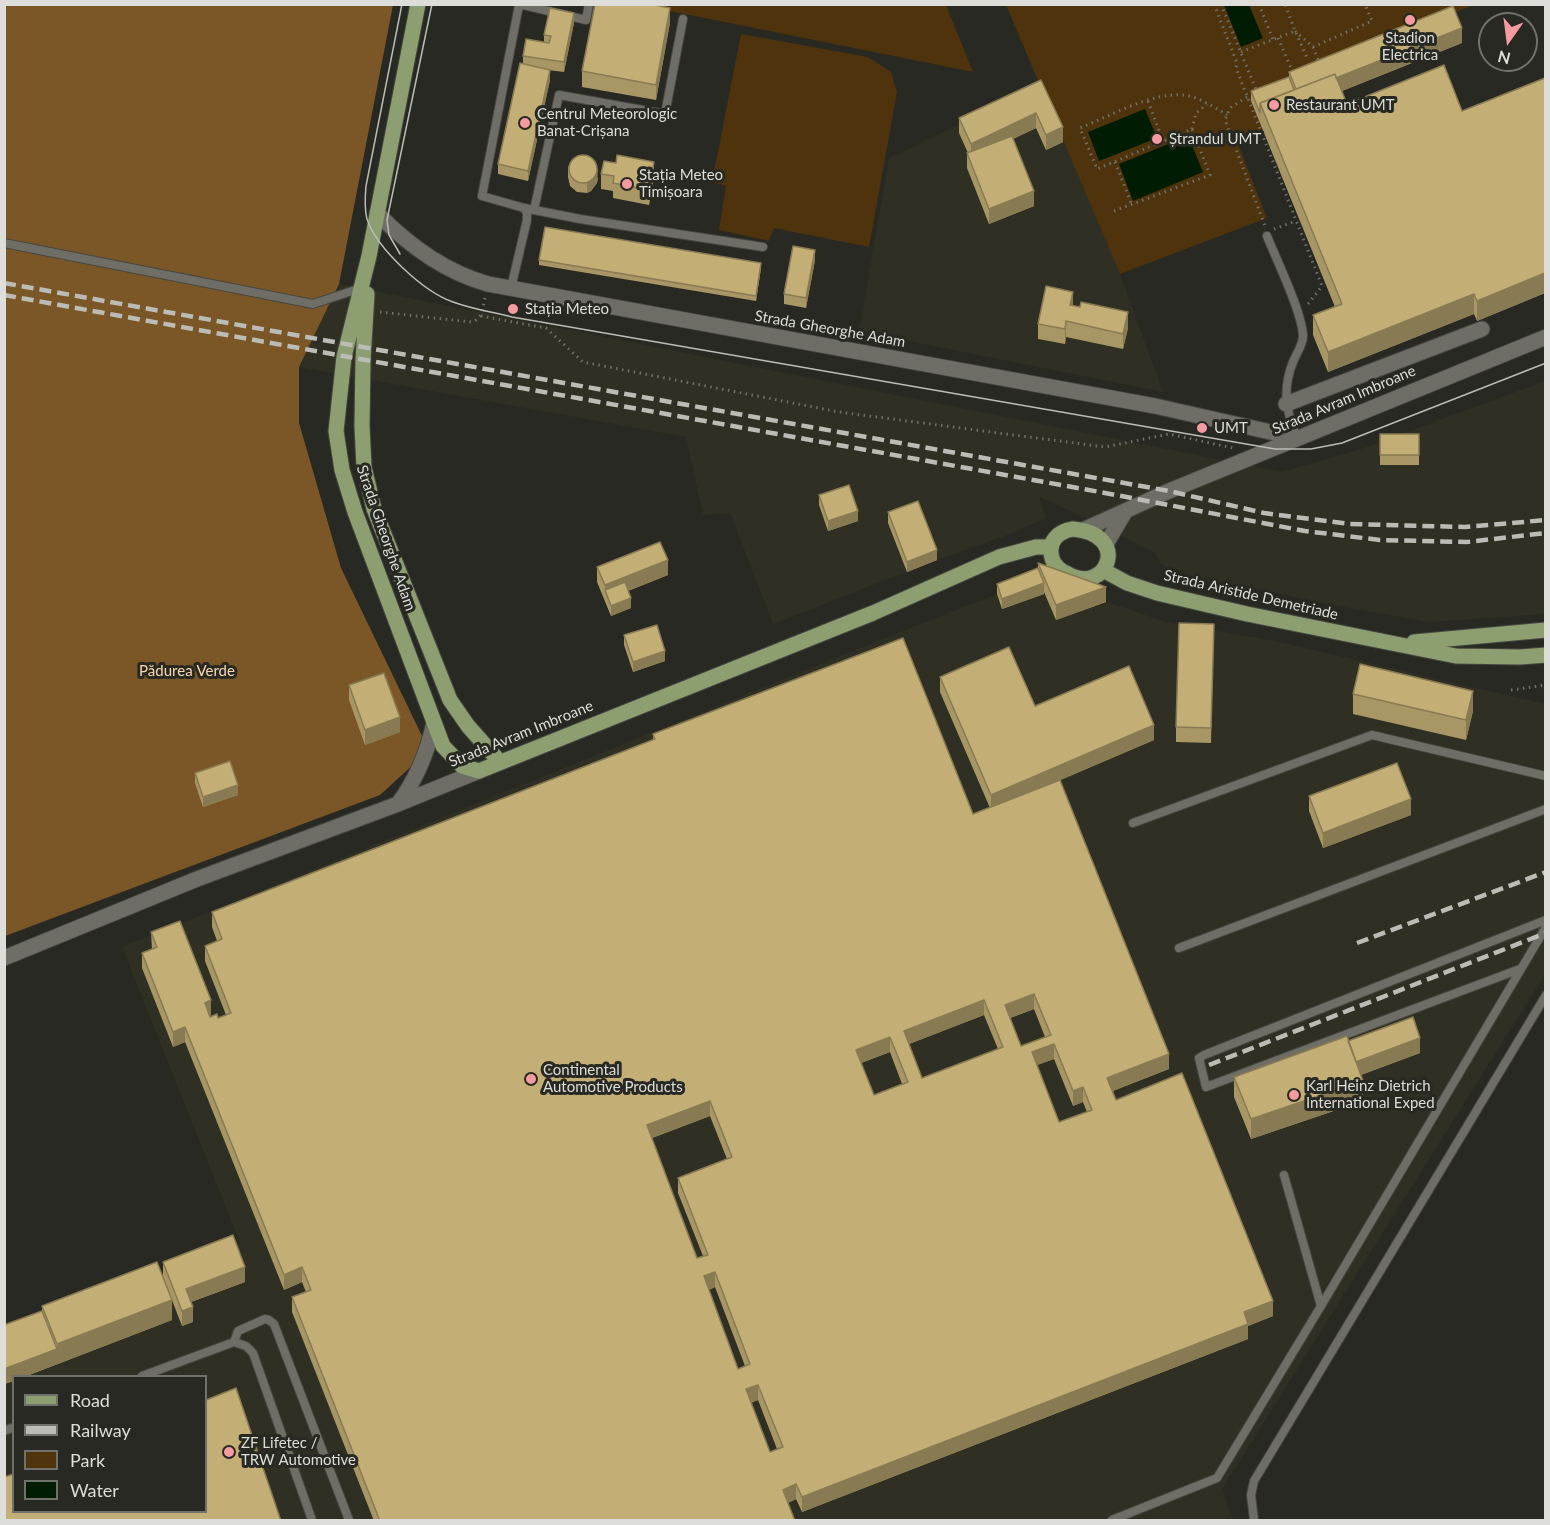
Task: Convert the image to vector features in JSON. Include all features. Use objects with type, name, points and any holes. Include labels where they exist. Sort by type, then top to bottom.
[{"type":"main road","name":"Strada Gheorghe Adam","points":[[418,4],[369,256],[344,357],[336,431],[342,470],[355,512],[443,746],[462,766],[478,771]]},
{"type":"main road","name":"Strada Gheorghe Adam","points":[[369,256],[362,426],[364,467],[374,509],[450,700],[468,726],[499,761]]},
{"type":"main road","points":[[1073,529],[1092,532],[1106,544],[1109,557],[1103,570],[1097,576],[1089,578],[1072,577],[1054,564],[1051,557],[1051,547],[1060,533],[1073,529]]},
{"type":"main road","name":"Strada Avram Imbroane","points":[[478,771],[873,613],[999,558],[1036,547],[1051,547]]},
{"type":"main road","name":"Strada Aristide Demetriade","points":[[1103,570],[1127,583],[1157,592],[1361,638],[1456,656],[1545,655]]},
{"type":"main road","name":"Strada Aristide Demetriade","points":[[1396,643],[1545,630]]},
{"type":"street","name":"Strada Gheorghe Adam","points":[[377,213],[404,237],[449,270],[488,284],[1155,406],[1297,438]]},
{"type":"street","points":[[1286,404],[1482,329]]},
{"type":"street","name":"Strada Avram Imbroane","points":[[1083,530],[1169,491],[1545,338]]},
{"type":"street","points":[[1106,544],[1125,512]]},
{"type":"street","points":[[398,804],[413,784],[428,750],[434,723]]},
{"type":"street","name":"Strada Avram Imbroane","points":[[4,958],[196,879],[398,804],[478,771]]},
{"type":"lane","points":[[589,4],[586,20],[519,4],[482,192],[486,198],[580,219],[763,247]]},
{"type":"lane","points":[[534,210],[558,95],[665,114],[683,19]]},
{"type":"lane","points":[[511,288],[527,220],[524,208]]},
{"type":"lane","points":[[1267,236],[1298,315],[1303,338],[1287,380],[1288,418],[1297,438]]},
{"type":"lane","points":[[4,243],[313,304],[361,288]]},
{"type":"lane","points":[[1133,823],[1372,735],[1545,776]]},
{"type":"lane","points":[[1179,948],[1545,809]]},
{"type":"lane","points":[[1520,969],[1206,1087],[1199,1064],[1199,1058],[1204,1054],[1545,920]]},
{"type":"lane","points":[[1112,1521],[1217,1478],[1545,927]]},
{"type":"lane","points":[[1254,1521],[1251,1495],[1254,1481],[1545,995]]},
{"type":"lane","points":[[1284,1175],[1321,1306]]},
{"type":"lane","points":[[234,1342],[238,1330],[265,1319],[274,1324],[349,1521]]},
{"type":"lane","points":[[147,1375],[234,1342],[246,1346],[253,1353],[312,1521]]},
{"type":"path","points":[[1214,4],[1237,63],[1236,68],[1322,286],[1298,315]]},
{"type":"path","points":[[1221,4],[1257,92],[1235,104],[1227,115],[1226,127],[1267,232],[1296,221]]},
{"type":"path","points":[[1259,4],[1273,40]]},
{"type":"path","points":[[1285,4],[1308,60]]},
{"type":"path","points":[[1313,47],[1372,21],[1365,4]]},
{"type":"path","points":[[1241,52],[1295,32]]},
{"type":"path","points":[[1295,32],[1313,47],[1320,64]]},
{"type":"path","points":[[1278,38],[1291,68]]},
{"type":"path","points":[[1192,129],[1097,169],[1080,128],[1166,96],[1185,95],[1227,115]]},
{"type":"path","points":[[1148,101],[1164,141]]},
{"type":"path","points":[[1114,211],[1210,175],[1192,129],[1196,114],[1208,104]]},
{"type":"path","points":[[1115,162],[1132,205]]},
{"type":"path","points":[[366,310],[471,322],[478,320],[481,316],[488,284]]},
{"type":"path","points":[[481,316],[546,328],[583,362],[839,412],[1105,447],[1169,434],[1229,447]]},
{"type":"path","points":[[1511,690],[1545,685]]},
{"type":"shaded area","points":[[1041,85],[1120,274],[1163,392],[859,331],[889,158]]},
{"type":"shaded area","points":[[339,284],[1282,472],[1361,449],[1545,381],[1545,614],[1428,622],[1328,604],[1171,571],[1161,563],[1154,552],[1039,496],[1046,518],[1013,533],[773,624],[730,513],[703,515],[686,437],[299,367]]},
{"type":"shaded area","name":"Continental Automotive Products","points":[[1038,578],[1166,622],[1275,641],[1545,704],[1545,974],[1222,1489],[1233,1520],[5,1520],[5,1338],[240,1243],[122,947]]},
{"type":"green space","name":"Pădurea Verde","points":[[5,5],[393,5],[339,284],[299,367],[299,423],[341,568],[423,738],[415,763],[380,795],[5,936]]},
{"type":"green space","points":[[640,5],[946,5],[973,72]]},
{"type":"green space","name":"Ștrandul UMT","points":[[1006,5],[1474,5],[1394,36],[1336,68],[1344,90],[1261,123],[1264,134],[1238,144],[1267,218],[1120,274]]},
{"type":"green space","points":[[741,34],[868,57],[891,72],[897,92],[869,247],[774,228],[769,241],[719,230],[726,186],[712,182]]},
{"type":"water","points":[[1224,5],[1249,5],[1263,38],[1241,47]]},
{"type":"water","points":[[1145,109],[1157,138],[1099,161],[1088,132]]},
{"type":"water","points":[[1188,136],[1203,172],[1133,201],[1119,164]]},
{"type":"building","points":[[595,4],[650,4],[670,8],[656,85],[582,71]]},
{"type":"building","points":[[1453,6],[1462,28],[1336,78],[1335,74],[1296,89],[1289,72]]},
{"type":"building","points":[[550,8],[574,13],[564,62],[523,56],[526,39],[549,43],[551,36],[544,35]]},
{"type":"building","name":"Centrul Meteorologic Banat-Crișana","points":[[520,63],[550,70],[528,171],[498,164]]},
{"type":"building","points":[[1444,65],[1462,111],[1545,78],[1545,273],[1477,301],[1474,294],[1328,352],[1313,315],[1342,304],[1260,103],[1335,74],[1347,104]]},
{"type":"building","points":[[1289,77],[1294,90],[1260,103],[1260,113],[1251,91]]},
{"type":"building","points":[[1041,80],[1063,127],[1046,135],[1036,113],[971,144],[959,118]]},
{"type":"building","points":[[1012,136],[1034,191],[989,209],[967,153]]},
{"type":"building","points":[[583,155],[593,159],[597,169],[593,179],[583,183],[573,179],[569,169],[573,159]]},
{"type":"building","points":[[617,155],[654,162],[649,190],[613,183],[614,176],[601,174],[604,161],[616,163]]},
{"type":"building","points":[[545,227],[761,263],[756,296],[539,260]]},
{"type":"building","points":[[793,246],[815,250],[806,298],[784,294]]},
{"type":"building","points":[[1046,286],[1073,292],[1070,305],[1080,307],[1081,302],[1128,312],[1123,334],[1066,321],[1065,329],[1038,324]]},
{"type":"building","points":[[1380,434],[1419,434],[1419,455],[1380,455]]},
{"type":"building","points":[[849,485],[858,511],[828,521],[819,495]]},
{"type":"building","points":[[918,501],[937,550],[907,562],[888,512]]},
{"type":"building","points":[[660,542],[668,560],[605,585],[597,567]]},
{"type":"building","points":[[1038,563],[1106,587],[1056,605]]},
{"type":"building","points":[[1038,568],[1044,583],[1002,599],[997,584]]},
{"type":"building","points":[[625,582],[631,598],[611,606],[605,590]]},
{"type":"building","points":[[1179,623],[1214,624],[1211,728],[1176,727]]},
{"type":"building","points":[[657,625],[665,651],[633,662],[624,635]]},
{"type":"building","name":"Continental Automotive Products","points":[[903,638],[973,814],[1060,780],[1169,1054],[1107,1078],[1116,1100],[1182,1073],[1273,1301],[1244,1312],[1248,1324],[802,1497],[796,1484],[783,1490],[795,1521],[380,1521],[292,1297],[311,1290],[302,1267],[284,1275],[185,1027],[173,1032],[142,953],[157,947],[151,932],[180,921],[211,1000],[205,1003],[210,1017],[217,1014],[218,1018],[231,1013],[205,946],[222,939],[212,912],[655,739],[653,734]],"holes":[[[1034,994],[1051,1035],[1021,1046],[1005,1005]],[[984,1000],[1003,1047],[922,1078],[904,1031]],[[890,1037],[908,1082],[874,1095],[856,1050]],[[1054,1044],[1073,1091],[1083,1087],[1092,1110],[1059,1122],[1032,1052]],[[710,1101],[732,1157],[678,1178],[708,1255],[697,1258],[647,1125]],[[715,1272],[750,1364],[738,1369],[704,1276]],[[758,1385],[783,1447],[770,1452],[746,1389]]]},
{"type":"building","points":[[1009,647],[1035,706],[1129,666],[1154,725],[991,795],[940,677]]},
{"type":"building","points":[[1360,664],[1473,691],[1466,720],[1353,694]]},
{"type":"building","points":[[384,673],[400,717],[365,730],[349,685]]},
{"type":"building","points":[[230,761],[238,785],[203,797],[195,773]]},
{"type":"building","points":[[1397,763],[1411,799],[1323,833],[1309,796]]},
{"type":"building","points":[[1413,1017],[1420,1038],[1356,1062],[1348,1041]]},
{"type":"building","points":[[1347,1036],[1363,1081],[1251,1119],[1234,1077]]},
{"type":"building","points":[[233,1235],[245,1267],[186,1289],[193,1307],[182,1311],[163,1262]]},
{"type":"building","points":[[157,1262],[172,1300],[57,1344],[42,1306]]},
{"type":"building","points":[[42,1311],[57,1349],[4,1369],[4,1325]]},
{"type":"building","name":"ZF Lifetec / TRW Automotive","points":[[236,1388],[281,1521],[4,1521],[4,1477],[12,1475],[12,1513],[207,1513],[207,1400]]},
{"type":"tram line","points":[[402,4],[366,186],[366,215],[372,231],[403,268],[441,297],[475,309],[1275,449],[1311,449],[1342,443],[1546,363]]},
{"type":"tram line","points":[[400,254],[389,235],[387,220],[432,4]]},
{"type":"railway","points":[[4,283],[1169,491],[1264,513],[1350,524],[1465,527],[1546,520]]},
{"type":"railway","points":[[4,295],[1305,531],[1380,540],[1467,542],[1546,533]]},
{"type":"railway","points":[[1357,943],[1546,872]]},
{"type":"railway","points":[[1209,1065],[1546,933]]},
{"type":"place","name":"Stadion Electrica","points":[[1410,20]]},
{"type":"place","name":"Restaurant UMT","points":[[1274,105]]},
{"type":"place","name":"Centrul Meteorologic Banat-Crișana","points":[[525,123]]},
{"type":"place","name":"Ștrandul UMT","points":[[1157,139]]},
{"type":"place","name":"Stația Meteo Timișoara","points":[[627,184]]},
{"type":"place","name":"Stația Meteo","points":[[513,309]]},
{"type":"place","name":"UMT","points":[[1202,428]]},
{"type":"place","name":"Continental Automotive Products","points":[[531,1079]]},
{"type":"place","name":"Karl Heinz Dietrich International Exped","points":[[1294,1095]]},
{"type":"place","name":"ZF Lifetec / TRW Automotive","points":[[229,1452]]}]
